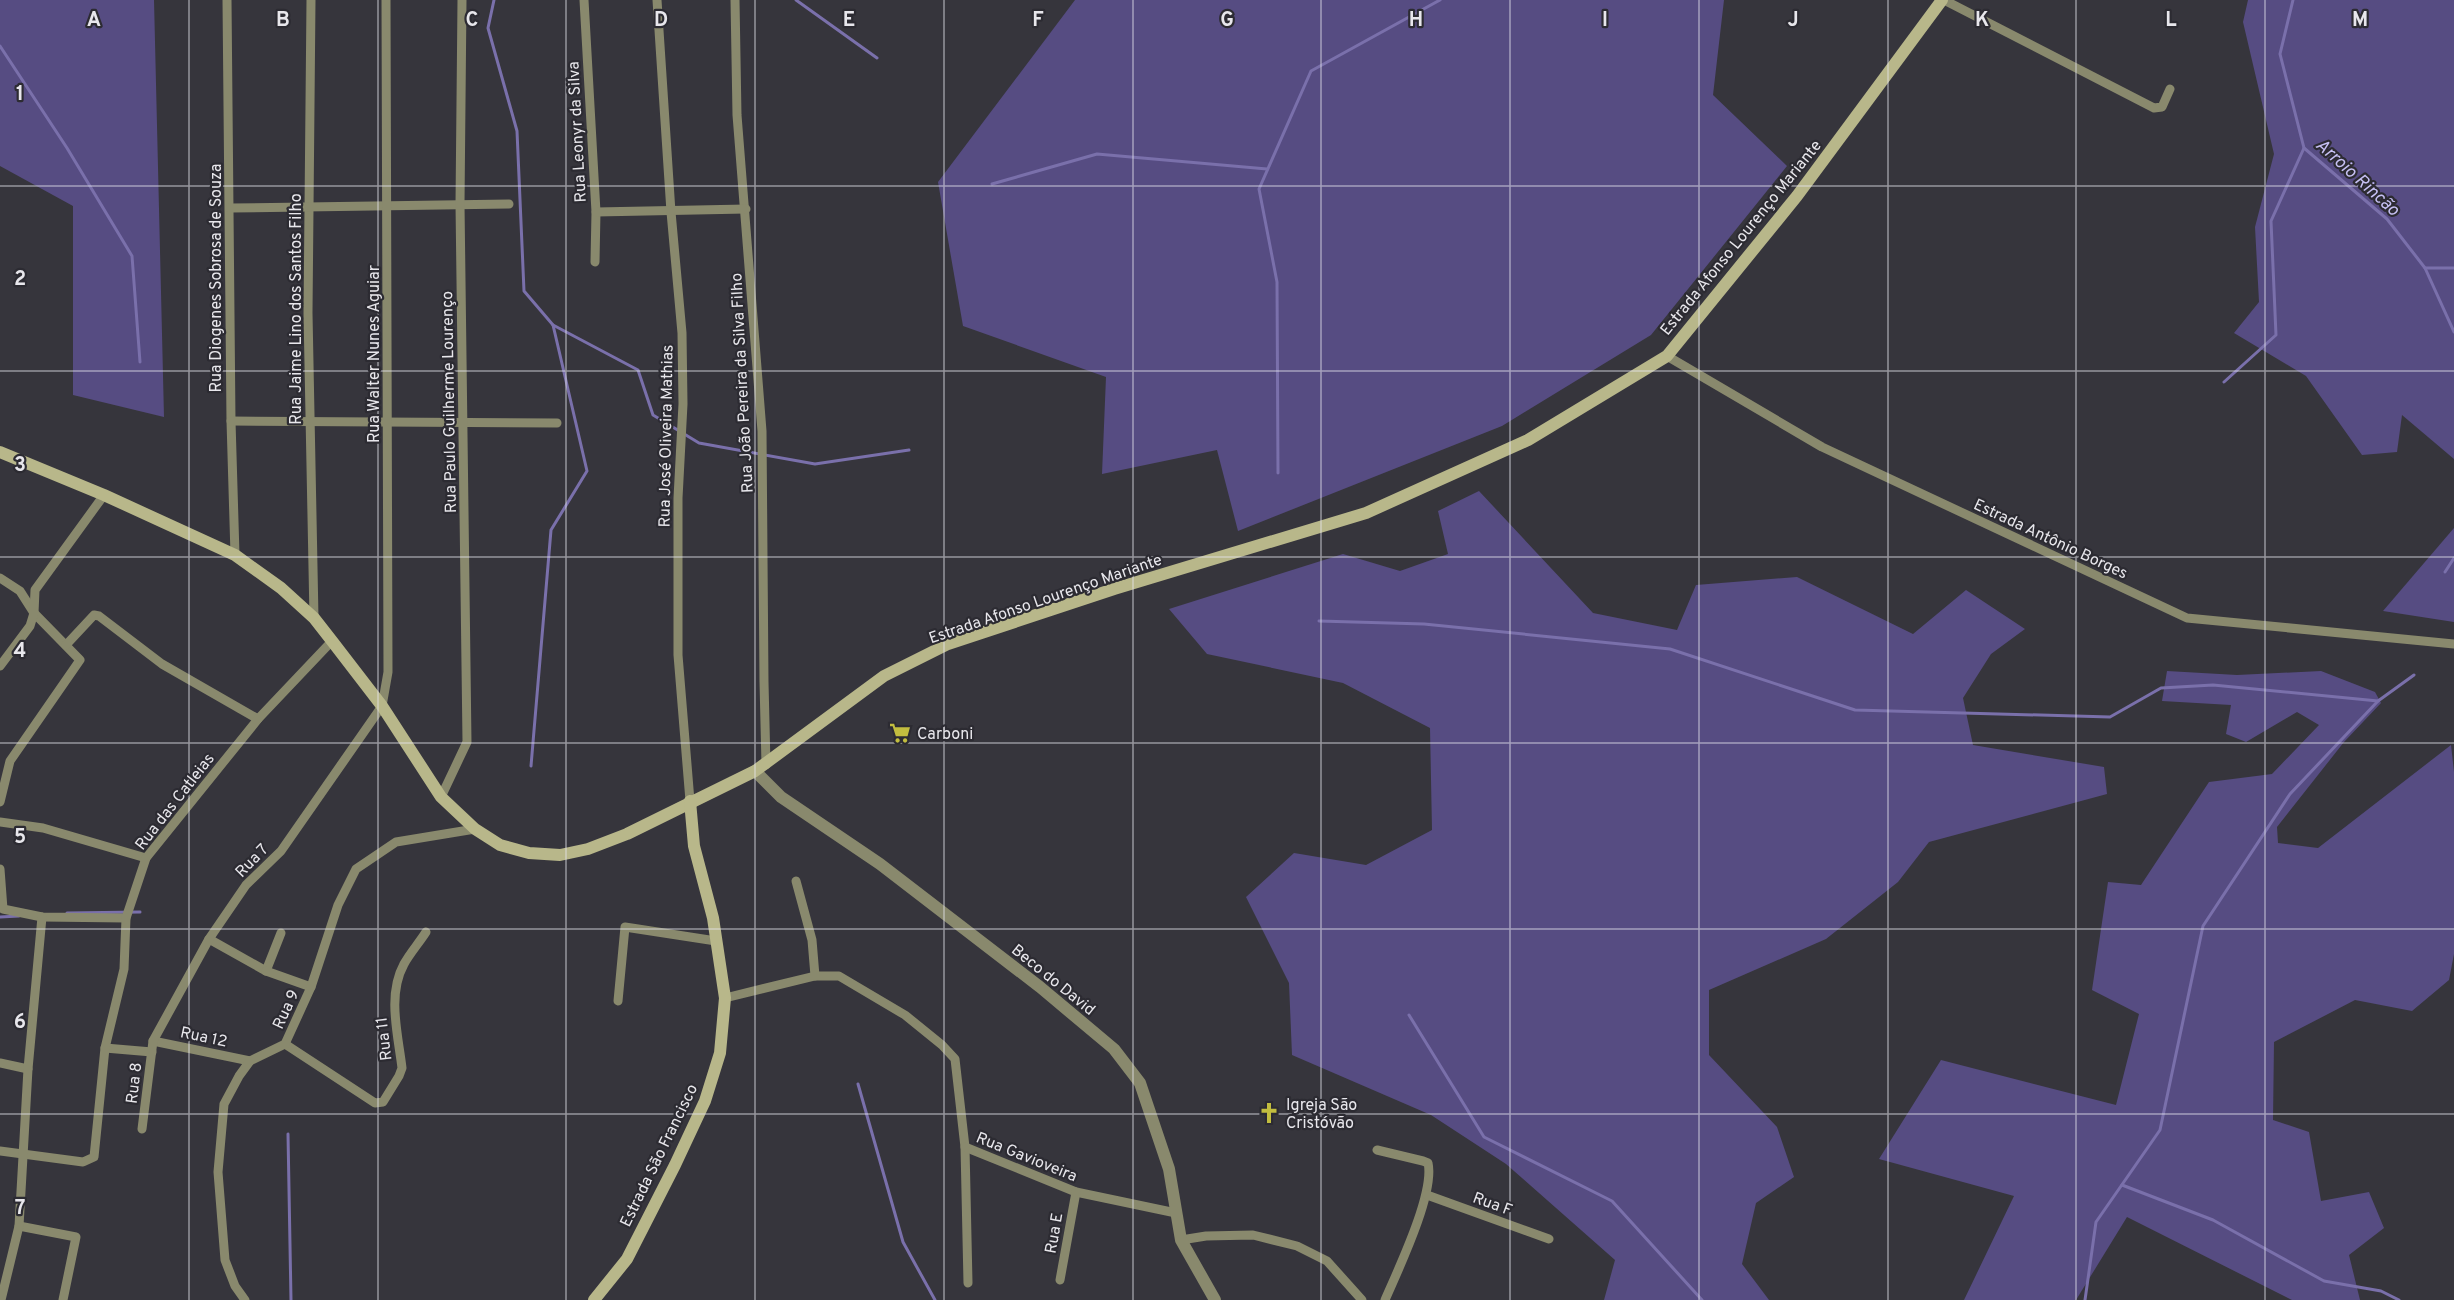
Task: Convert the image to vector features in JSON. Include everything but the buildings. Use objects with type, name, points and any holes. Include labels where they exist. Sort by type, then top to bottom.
[{"type":"main road","name":"Estrada Afonso Lourenço Mariante","points":[[0,452],[104,495],[236,555],[280,588],[314,618],[382,706],[441,797],[475,829],[500,844],[529,853],[560,855],[588,849],[627,834],[761,768],[884,676],[948,644],[1114,589],[1366,513],[1528,440],[1667,356],[1797,196],[1943,0]]},
{"type":"main road","name":"Estrada São Francisco","points":[[594,1300],[627,1259],[705,1101],[720,1053],[725,998],[713,918],[694,846],[690,801]]},
{"type":"street","name":"Rua Diogenes Sobrosa de Souza","points":[[227,0],[231,421],[236,555]]},
{"type":"street","name":"Rua Jaime Lino dos Santos Filho","points":[[311,0],[308,313],[314,618]]},
{"type":"street","name":"Rua Walter Nunes Aguiar","points":[[382,706],[388,672],[386,0]]},
{"type":"street","name":"Rua Paulo Guilherme Lourenço","points":[[441,797],[467,742],[460,204],[462,0]]},
{"type":"street","name":"Rua Leonyr da Silva","points":[[584,0],[596,212],[595,261]]},
{"type":"street","name":"Rua José Oliveira Mathias","points":[[657,0],[671,212],[682,333],[683,404],[678,498],[678,655],[690,801]]},
{"type":"street","name":"Rua João Pereira da Silva Filho","points":[[735,0],[737,115],[762,430],[764,682],[761,768]]},
{"type":"street","points":[[1943,0],[2154,108],[2162,107],[2170,89]]},
{"type":"street","points":[[230,208],[509,204]]},
{"type":"street","points":[[596,212],[746,209]]},
{"type":"street","name":"Estrada Antônio Borges","points":[[1667,356],[1821,447],[2187,618],[2454,644]]},
{"type":"street","points":[[231,421],[388,420],[557,423]]},
{"type":"street","points":[[0,666],[30,626],[34,613],[35,590],[104,495]]},
{"type":"street","points":[[0,578],[20,591],[34,613],[80,660],[10,761],[0,802]]},
{"type":"street","points":[[66,645],[88,619],[99,615],[162,664],[258,719]]},
{"type":"street","name":"Rua das Catleias","points":[[23,1153],[83,1162],[94,1157],[105,1048],[124,969],[126,918],[146,858],[258,719],[332,641]]},
{"type":"street","name":"Rua 7","points":[[153,1041],[209,939],[246,885],[281,851],[382,706]]},
{"type":"street","name":"Beco do David","points":[[761,768],[781,797],[880,864],[1040,987],[1114,1049],[1140,1083],[1169,1169],[1180,1240],[1215,1300]]},
{"type":"street","points":[[0,822],[43,828],[146,858]]},
{"type":"street","name":"Rua 9","points":[[250,1061],[285,1044],[311,987],[338,905],[356,869],[396,842],[475,829]]},
{"type":"street","points":[[0,869],[1,910],[42,917],[126,918]]},
{"type":"street","points":[[796,881],[812,940],[815,976]]},
{"type":"street","points":[[1,1300],[19,1226],[28,1069],[42,917]]},
{"type":"street","points":[[618,1001],[625,927],[716,941]]},
{"type":"street","name":"Rua 11","points":[[285,1044],[375,1103],[383,1101],[402,1068],[394,1007],[397,980],[404,963],[426,932]]},
{"type":"street","points":[[266,971],[281,933]]},
{"type":"street","points":[[209,939],[266,971],[311,987]]},
{"type":"street","points":[[725,998],[815,976],[839,976],[905,1015],[942,1045],[955,1059],[965,1147]]},
{"type":"street","name":"Rua 8","points":[[142,1129],[153,1041]]},
{"type":"street","name":"Rua 12","points":[[153,1041],[250,1061]]},
{"type":"street","points":[[105,1048],[152,1052]]},
{"type":"street","points":[[245,1300],[235,1286],[225,1260],[218,1172],[224,1104],[250,1061]]},
{"type":"street","points":[[0,1063],[28,1069]]},
{"type":"street","name":"Rua Gavioveira","points":[[968,1283],[965,1147],[1076,1192],[1176,1213]]},
{"type":"street","points":[[1377,1150],[1428,1163],[1427,1195],[1385,1300]]},
{"type":"street","points":[[0,1151],[23,1153]]},
{"type":"street","name":"Rua E","points":[[1060,1280],[1076,1192]]},
{"type":"street","name":"Rua F","points":[[1427,1195],[1549,1239]]},
{"type":"street","points":[[19,1226],[76,1237],[63,1300]]},
{"type":"street","points":[[1180,1240],[1206,1236],[1253,1235],[1297,1246],[1327,1261],[1362,1300]]},
{"type":"shaded area","points":[[0,0],[154,0],[164,417],[73,395],[73,206],[0,166]]},
{"type":"shaded area","points":[[1075,0],[1724,0],[1713,95],[1787,166],[1651,335],[1502,426],[1238,531],[1217,450],[1102,474],[1106,377],[963,326],[938,182]]},
{"type":"shaded area","points":[[2248,0],[2454,0],[2454,459],[2402,415],[2397,452],[2362,455],[2306,376],[2234,333],[2259,302],[2255,227],[2274,154],[2243,22]]},
{"type":"shaded area","points":[[1479,491],[1593,613],[1677,630],[1696,585],[1797,577],[1913,634],[1966,590],[2025,629],[1991,654],[1963,698],[1973,745],[2104,767],[2107,794],[1929,842],[1898,882],[1826,939],[1709,990],[1709,1055],[1777,1127],[1794,1177],[1756,1203],[1742,1264],[1769,1300],[1604,1300],[1615,1260],[1506,1164],[1431,1115],[1292,1055],[1289,983],[1246,897],[1294,853],[1366,865],[1432,830],[1430,728],[1343,683],[1207,654],[1169,609],[1343,554],[1400,571],[1448,554],[1438,511]]},
{"type":"shaded area","points":[[2454,528],[2454,622],[2383,611]]},
{"type":"shaded area","points":[[2167,671],[2237,675],[2321,671],[2375,692],[2381,703],[2344,742],[2277,827],[2278,843],[2318,848],[2451,745],[2454,772],[2454,954],[2449,980],[2412,1011],[2355,1000],[2274,1042],[2273,1120],[2309,1132],[2321,1201],[2369,1192],[2384,1228],[2349,1255],[2360,1300],[2292,1300],[2127,1217],[2076,1300],[1964,1300],[2014,1196],[1879,1159],[1941,1060],[2116,1105],[2139,1014],[2092,990],[2108,882],[2141,885],[2209,782],[2272,774],[2319,725],[2297,712],[2246,742],[2226,734],[2231,705],[2162,701]]},
{"type":"waterway","points":[[494,0],[488,28],[517,131],[524,291],[553,325],[587,471],[551,530],[531,766]]},
{"type":"waterway","points":[[796,0],[877,58]]},
{"type":"waterway","points":[[1278,473],[1277,282],[1259,189],[1311,71],[1440,0]]},
{"type":"waterway","name":"Arroio Rincão","points":[[2293,0],[2280,54],[2304,148],[2387,219],[2425,268],[2454,268]]},
{"type":"waterway","points":[[0,46],[67,148],[132,256],[140,362]]},
{"type":"waterway","points":[[2224,382],[2276,335],[2271,221],[2304,148]]},
{"type":"waterway","points":[[992,184],[1097,154],[1267,169]]},
{"type":"waterway","points":[[2425,268],[2454,332]]},
{"type":"waterway","points":[[553,325],[638,370],[653,415],[699,443],[815,464],[909,450]]},
{"type":"waterway","points":[[2445,572],[2454,558]]},
{"type":"waterway","points":[[1319,621],[1424,624],[1670,649],[1855,710],[2110,717],[2161,688],[2213,685],[2378,701]]},
{"type":"waterway","points":[[2085,1300],[2096,1222],[2160,1130],[2203,926],[2290,794],[2378,701],[2414,675]]},
{"type":"waterway","points":[[67,913],[140,912]]},
{"type":"waterway","points":[[0,917],[19,916]]},
{"type":"waterway","points":[[1409,1015],[1484,1137],[1612,1201],[1702,1300]]},
{"type":"waterway","points":[[858,1084],[903,1242],[935,1300]]},
{"type":"waterway","points":[[288,1134],[291,1300]]},
{"type":"waterway","points":[[2122,1185],[2213,1220],[2324,1281],[2381,1291],[2399,1300]]},
{"type":"place","name":"Carboni","points":[[900,733]]},
{"type":"place","name":"Igreja São Cristóvão","points":[[1269,1113]]}]
